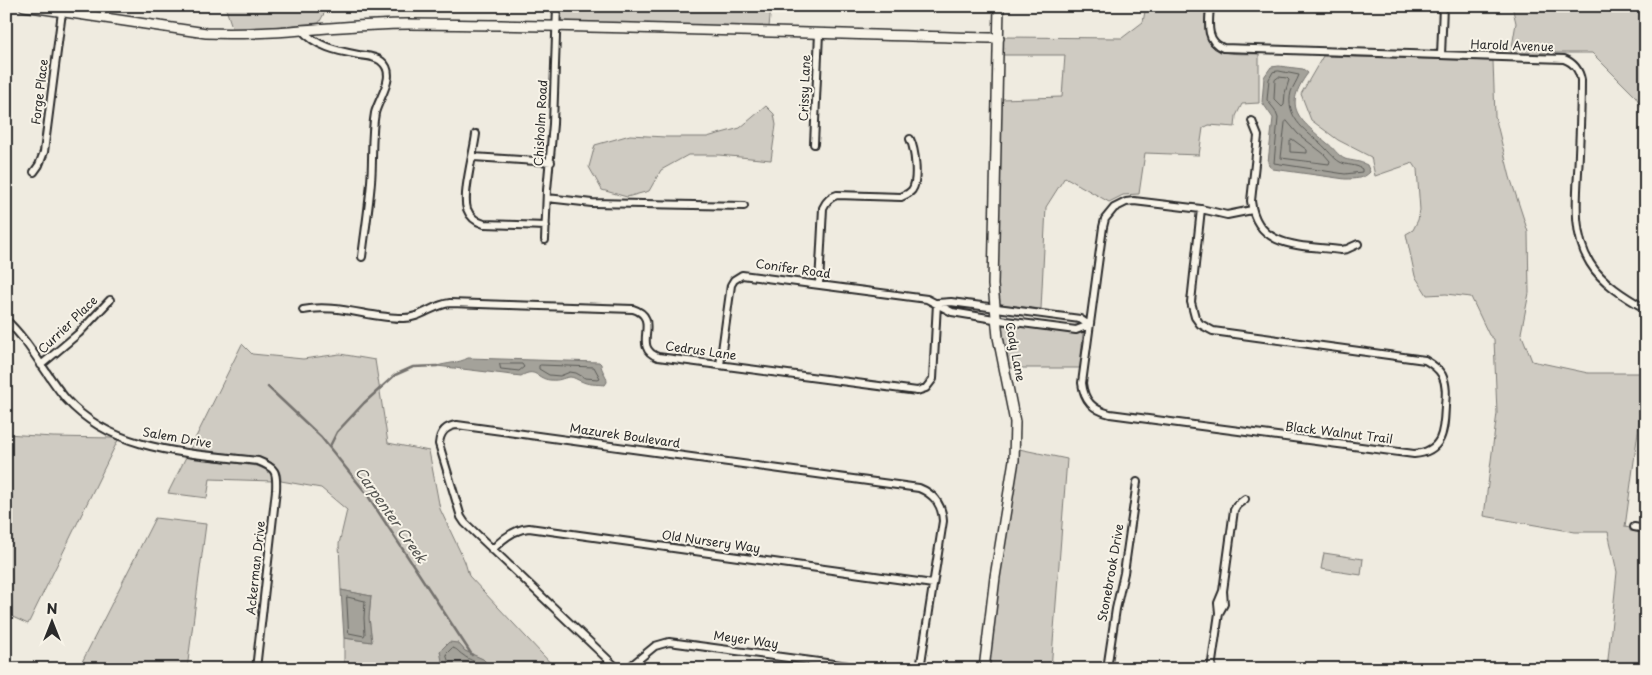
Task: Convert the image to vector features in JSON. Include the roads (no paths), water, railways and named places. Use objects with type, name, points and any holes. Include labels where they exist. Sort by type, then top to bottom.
[{"type":"main road","points":[[24,6],[206,33],[252,33],[362,25],[409,24],[557,26],[999,38]]},
{"type":"main road","name":"Cody Lane","points":[[984,669],[995,577],[1016,441],[1012,404],[996,319],[993,272],[1000,6]]},
{"type":"street","name":"Chisholm Road","points":[[545,240],[551,162],[557,6]]},
{"type":"street","name":"Harold Avenue","points":[[1210,6],[1210,38],[1218,46],[1232,49],[1564,59],[1569,61],[1578,69],[1581,80],[1578,212],[1581,243],[1585,254],[1598,273],[1617,291],[1646,308]]},
{"type":"street","points":[[1441,55],[1443,6]]},
{"type":"street","name":"Forge Place","points":[[34,172],[44,152],[56,10]]},
{"type":"street","points":[[301,29],[311,39],[330,48],[376,58],[385,65],[388,71],[386,85],[375,115],[371,181],[362,257]]},
{"type":"street","name":"Crissy Lane","points":[[814,144],[819,33]]},
{"type":"street","points":[[1252,121],[1258,136],[1251,197],[1252,210],[1255,220],[1266,234],[1284,244],[1341,250],[1358,244]]},
{"type":"street","points":[[476,134],[466,203],[468,212],[473,218],[484,224],[546,226]]},
{"type":"street","points":[[819,284],[823,208],[825,203],[828,199],[837,195],[907,195],[912,190],[915,181],[915,154],[910,139]]},
{"type":"street","points":[[472,157],[551,162]]},
{"type":"street","points":[[547,198],[592,203],[744,206]]},
{"type":"street","name":"Black Walnut Trail","points":[[1201,209],[1191,302],[1195,317],[1200,324],[1213,331],[1425,360],[1437,368],[1442,375],[1446,389],[1444,430],[1438,443],[1427,452],[1414,454],[1102,412],[1090,404],[1083,391],[1082,384],[1103,227],[1109,213],[1119,205],[1134,201],[1201,209],[1227,215],[1252,210]]},
{"type":"street","name":"Conifer Road","points":[[720,365],[731,285],[734,280],[747,274],[927,299],[952,312],[996,319],[1076,330],[1089,325]]},
{"type":"street","name":"Currier Place","points":[[41,366],[79,333],[110,300]]},
{"type":"street","name":"Conifer Road","points":[[937,303],[951,302],[1080,319],[1089,325]]},
{"type":"street","name":"Cedrus Lane","points":[[303,310],[320,308],[402,318],[418,316],[434,306],[450,304],[633,309],[638,310],[645,316],[648,327],[645,341],[646,346],[653,355],[917,391],[930,384],[933,379],[937,303]]},
{"type":"street","name":"Salem Drive","points":[[6,320],[17,331],[57,388],[81,413],[94,423],[124,438],[162,449],[258,461],[274,470]]},
{"type":"street","name":"Mazurek Boulevard","points":[[618,669],[465,523],[461,517],[439,444],[441,433],[449,426],[457,425],[495,430],[919,488],[932,495],[941,507],[943,515],[920,669]]},
{"type":"street","name":"Ackerman Drive","points":[[256,669],[276,490],[277,476],[274,470]]},
{"type":"street","name":"Stonebrook Drive","points":[[1107,669],[1127,554],[1137,482]]},
{"type":"street","points":[[1211,669],[1219,613],[1224,604],[1223,591],[1234,510],[1245,499]]},
{"type":"street","points":[[1634,527],[1646,529]]},
{"type":"street","name":"Old Nursery Way","points":[[492,550],[516,530],[529,528],[933,584]]},
{"type":"street","name":"Meyer Way","points":[[627,669],[655,646],[669,642],[871,669]]},
{"type":"water","points":[[1271,67],[1303,69],[1308,73],[1296,95],[1295,104],[1297,112],[1302,120],[1342,158],[1367,165],[1370,172],[1368,174],[1359,178],[1345,179],[1273,169],[1269,166],[1273,118],[1262,102],[1264,77]]},
{"type":"water","points":[[468,358],[599,362],[607,382],[605,385],[593,384],[571,377],[550,380],[533,373],[521,376],[437,366]]},
{"type":"water","points":[[341,590],[371,596],[369,618],[372,642],[344,638]]},
{"type":"water","points":[[449,642],[458,643],[465,651],[483,659],[493,669],[448,669],[442,661],[440,651]]},
{"type":"waterway","points":[[330,446],[337,432],[364,403],[395,375],[413,367],[437,366]]},
{"type":"waterway","name":"Carpenter Creek","points":[[268,387],[321,437],[366,493],[472,655]]}]
